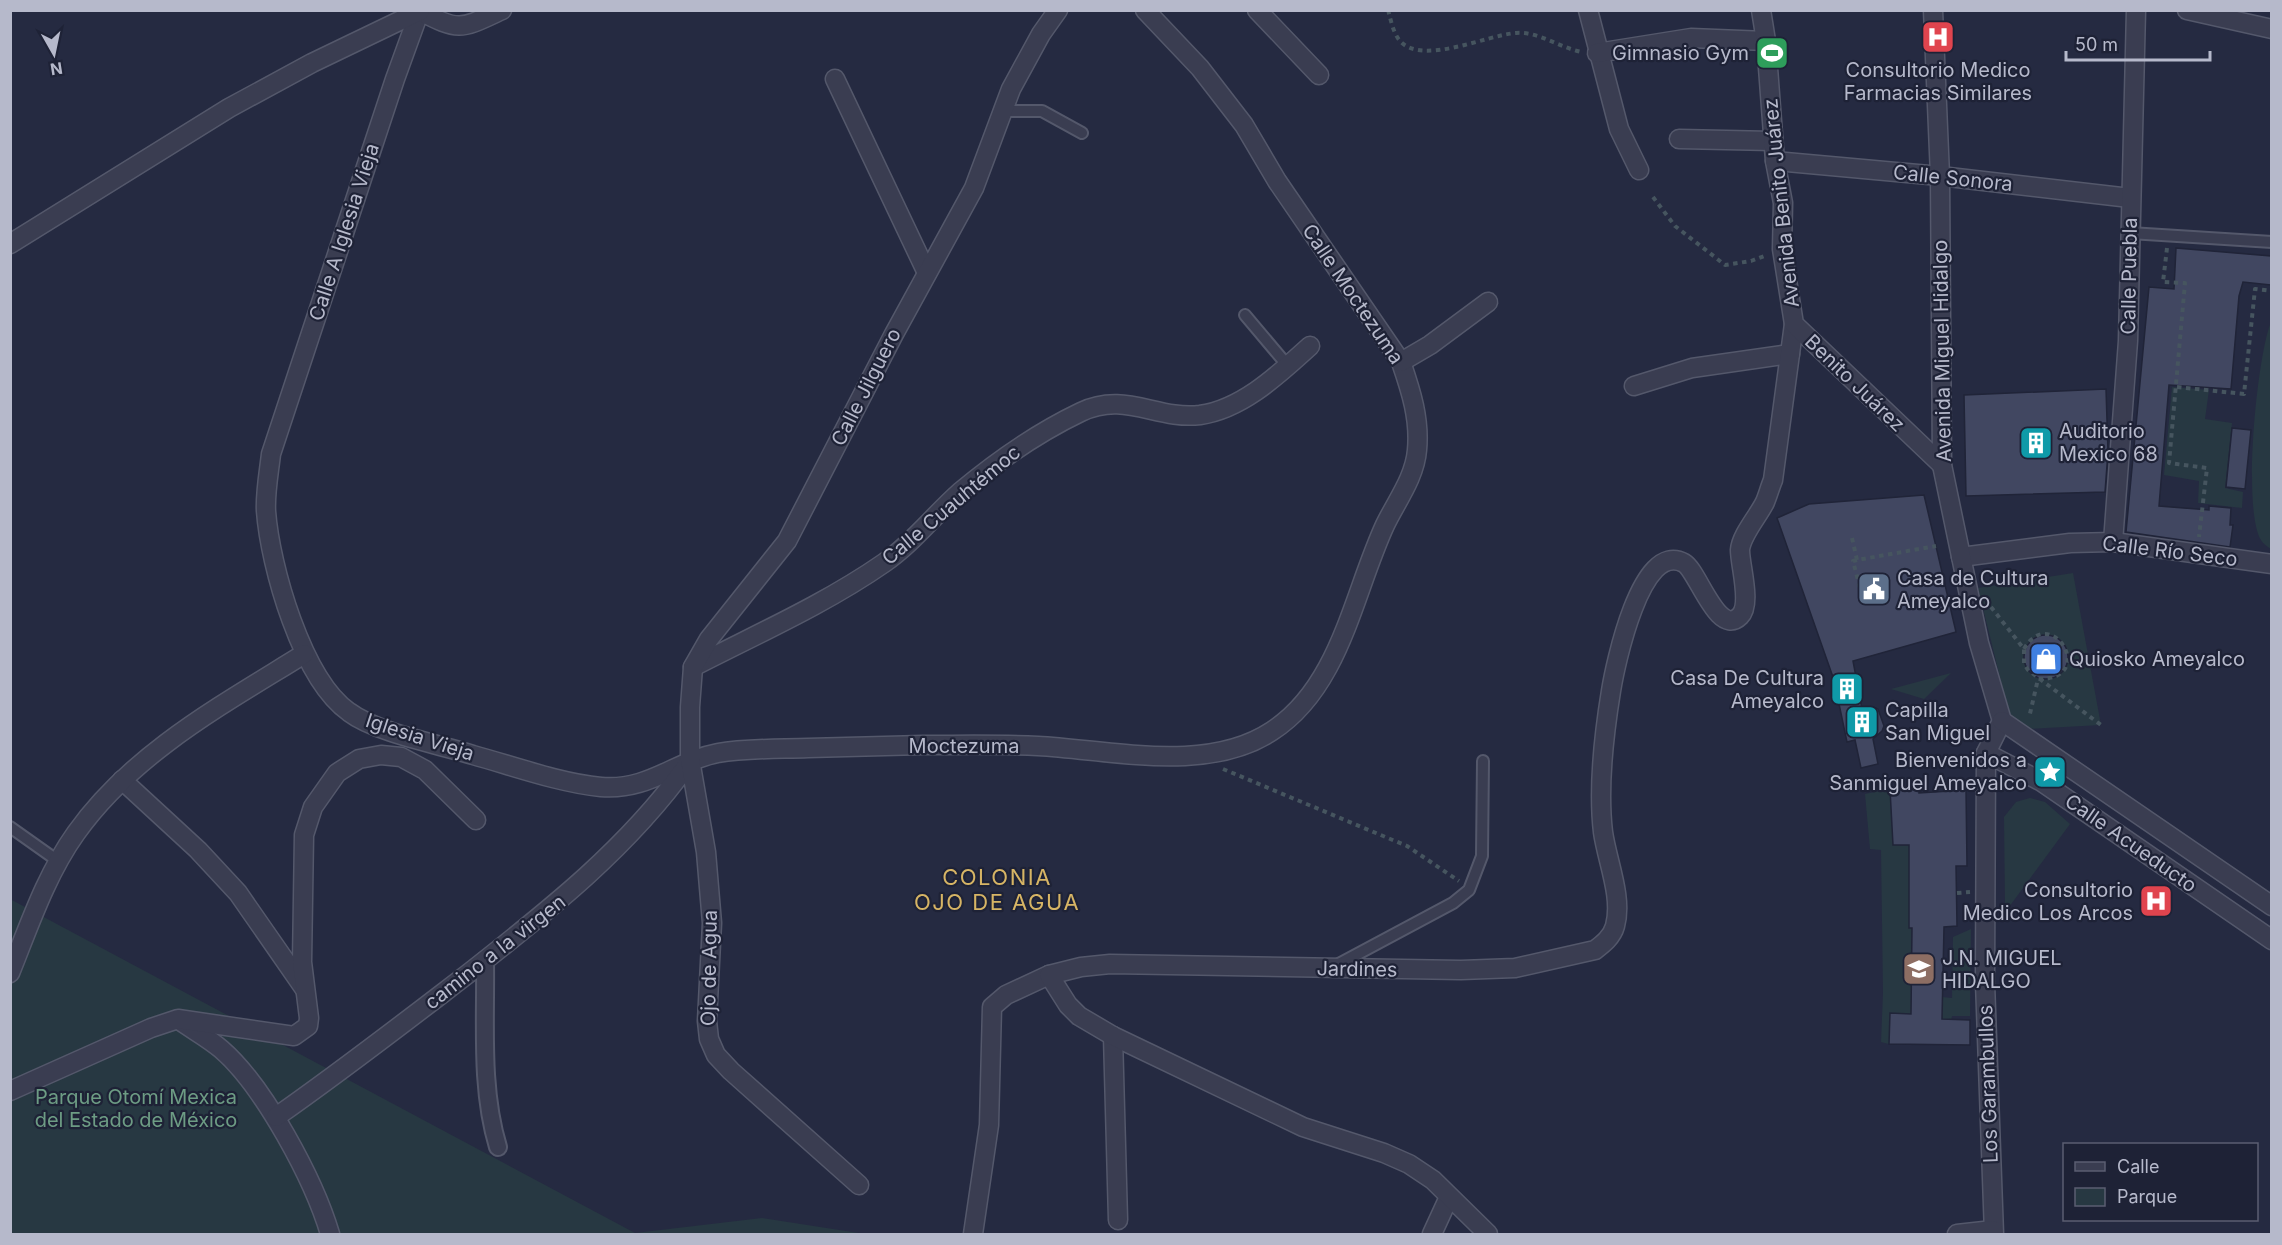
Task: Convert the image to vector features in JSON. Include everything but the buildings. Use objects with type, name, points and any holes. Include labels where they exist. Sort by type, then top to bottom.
[{"type":"street","points":[[10,244],[229,108],[420,11],[448,26],[461,27],[502,10]]},
{"type":"street","name":"Calle Jilguero","points":[[690,760],[693,668],[709,639],[787,542],[927,273],[974,188],[1003,111],[1030,54],[1058,10]]},
{"type":"street","name":"Calle Moctezuma","points":[[1145,10],[1200,68],[1244,125],[1277,181],[1401,362],[1418,421],[1417,454],[1406,486],[1384,527],[1329,665],[1303,702],[1274,730],[1238,748]]},
{"type":"street","points":[[1257,10],[1319,75]]},
{"type":"street","points":[[1588,10],[1619,129],[1639,170]]},
{"type":"street","name":"Avenida Benito Juárez","points":[[1740,547],[1766,501],[1773,480],[1794,324],[1782,249],[1783,203],[1775,161],[1766,41],[1761,10]]},
{"type":"street","name":"Avenida Miguel Hidalgo","points":[[1933,10],[1940,176],[1942,465],[1979,643],[2002,721]]},
{"type":"street","name":"Calle Puebla","points":[[2113,542],[2128,340],[2136,10]]},
{"type":"street","points":[[2187,10],[2271,30]]},
{"type":"street","name":"Calle A Iglesia Vieja","points":[[271,454],[420,11]]},
{"type":"street","points":[[1598,53],[1690,38],[1766,41]]},
{"type":"street","points":[[835,79],[927,273]]},
{"type":"street","points":[[1679,139],[1773,141]]},
{"type":"street","name":"Calle Sonora","points":[[1775,161],[1940,176],[2130,198]]},
{"type":"street","points":[[1401,362],[1430,345],[1488,302]]},
{"type":"street","name":"Benito Juárez","points":[[1794,324],[1876,399],[1942,465]]},
{"type":"street","name":"Calle Cuauhtémoc","points":[[693,668],[837,592],[884,563],[918,536],[959,494],[1021,445],[1081,412],[1100,404],[1118,402],[1173,414],[1200,415],[1220,410],[1247,397],[1310,346]]},
{"type":"street","points":[[1634,386],[1692,368],[1790,354]]},
{"type":"street","name":"Iglesia Vieja","points":[[271,454],[266,508],[273,557],[304,654],[321,682],[348,712],[378,726],[529,771],[601,787],[634,785],[657,778],[690,760]]},
{"type":"street","name":"Calle Río Seco","points":[[1961,557],[2070,543],[2113,542],[2271,564]]},
{"type":"street","name":"Jardines","points":[[973,1234],[989,1125],[992,1007],[1006,994],[1049,975],[1081,967],[1110,964],[1461,970],[1515,968],[1584,953],[1605,942],[1614,928],[1617,913],[1603,831],[1602,794],[1611,691],[1631,610],[1648,576],[1660,564],[1674,561],[1685,563],[1694,574],[1715,612],[1725,619],[1734,620],[1741,615],[1746,603],[1740,547]]},
{"type":"street","points":[[10,974],[40,898],[58,861],[96,807],[122,780],[159,748],[304,654]]},
{"type":"street","name":"Calle Acueducto","points":[[2002,721],[2271,906]]},
{"type":"street","name":"Los Garambullos","points":[[1993,1232],[1985,982],[1986,753],[2002,721]]},
{"type":"street","name":"Moctezuma","points":[[690,760],[716,753],[755,749],[927,745],[1037,746],[1191,757],[1238,748]]},
{"type":"street","name":"Calle Acueducto","points":[[1986,753],[2042,782],[2271,940]]},
{"type":"street","points":[[10,1090],[151,1028],[178,1019],[294,1036],[308,1026],[304,990],[301,901],[304,835],[313,807],[337,773],[359,759],[381,756],[401,757],[425,770],[476,820]]},
{"type":"street","name":"camino a la virgen","points":[[276,1117],[347,1067],[559,903],[622,844],[663,800],[690,760]]},
{"type":"street","name":"Ojo de Agua","points":[[690,760],[706,852],[712,923],[707,1021],[709,1039],[716,1055],[731,1071],[859,1185]]},
{"type":"street","points":[[122,780],[198,850],[238,892],[304,990]]},
{"type":"street","points":[[485,960],[488,1100],[491,1124],[498,1147]]},
{"type":"street","points":[[1049,975],[1068,1005],[1079,1016],[1113,1036],[1303,1127],[1384,1153],[1409,1164],[1433,1180],[1486,1234]]},
{"type":"street","points":[[178,1019],[220,1049],[242,1071],[276,1117],[330,1234]]},
{"type":"street","points":[[1113,1036],[1118,1220]]},
{"type":"street","points":[[1432,1234],[1449,1197]]},
{"type":"street","points":[[1957,1234],[1993,1232]]},
{"type":"lane","points":[[1003,111],[1042,111],[1082,134]]},
{"type":"lane","points":[[2130,233],[2271,242]]},
{"type":"lane","points":[[1245,315],[1288,366]]},
{"type":"lane","points":[[1331,968],[1443,909],[1469,890],[1482,856],[1484,761]]},
{"type":"lane","points":[[10,827],[58,861]]},
{"type":"path","points":[[1388,10],[1400,41],[1412,49],[1445,49],[1517,33],[1534,35],[1580,52],[1598,53]]},
{"type":"path","points":[[1653,197],[1675,226],[1725,265],[1751,261],[1782,249]]},
{"type":"path","points":[[2168,241],[2163,282],[2185,283],[2169,464],[2207,468],[2199,537]]},
{"type":"path","points":[[2177,387],[2244,394],[2255,289],[2271,291]]},
{"type":"path","points":[[1852,537],[1857,560]]},
{"type":"path","points":[[1861,592],[1853,561],[1936,546]]},
{"type":"path","points":[[1968,590],[1978,588],[2024,649],[2024,664],[2038,679],[2101,725]]},
{"type":"path","points":[[2024,649],[2033,638],[2040,635],[2055,636],[2065,646],[2068,661],[2061,673],[2054,677],[2038,679]]},
{"type":"path","points":[[2025,736],[2038,679]]},
{"type":"path","points":[[1191,757],[1407,846],[1446,870],[1469,890]]},
{"type":"green space","points":[[2271,322],[2271,549],[2262,541],[2255,523],[2252,467],[2261,366]]},
{"type":"green space","points":[[2172,387],[2209,390],[2205,419],[2232,423],[2225,488],[2243,492],[2242,508],[2198,503],[2199,481],[2164,475]]},
{"type":"green space","points":[[2073,573],[2101,725],[2025,729],[2011,722],[1978,588]]},
{"type":"green space","points":[[1951,673],[1924,699],[1891,689]]},
{"type":"green space","points":[[1890,789],[1893,845],[1920,846],[1909,928],[1913,928],[1911,994],[1952,998],[1953,937],[1971,929],[1970,1016],[1952,1016],[1951,1020],[1891,1013],[1889,1044],[1881,1042],[1883,993],[1881,850],[1870,849],[1865,794]]},
{"type":"green space","points":[[2030,798],[2045,802],[2070,824],[2009,907],[2005,905],[2004,817],[2016,802]]},
{"type":"green space","name":"Parque Otomí Mexica del Estado de México","points":[[10,899],[635,1233],[762,1218],[865,1234],[11,1234]]},
{"type":"place","name":"Consultorio Medico Farmacias Similares","points":[[1938,37]]},
{"type":"place","name":"Gimnasio Gym","points":[[1772,53]]},
{"type":"place","name":"Auditorio Mexico 68","points":[[2036,443]]},
{"type":"place","name":"Casa de Cultura Ameyalco","points":[[1874,589]]},
{"type":"place","name":"Quiosko Ameyalco","points":[[2046,659]]},
{"type":"place","name":"Casa De Cultura Ameyalco","points":[[1847,689]]},
{"type":"place","name":"Capilla San Miguel","points":[[1862,722]]},
{"type":"place","name":"Bienvenidos a Sanmiguel Ameyalco","points":[[2050,772]]},
{"type":"place","name":"Consultorio Medico Los Arcos","points":[[2156,901]]},
{"type":"place","name":"J.N. MIGUEL HIDALGO","points":[[1919,969]]},
{"type":"district","name":"COLONIA OJO DE AGUA","points":[[997,890]]}]
